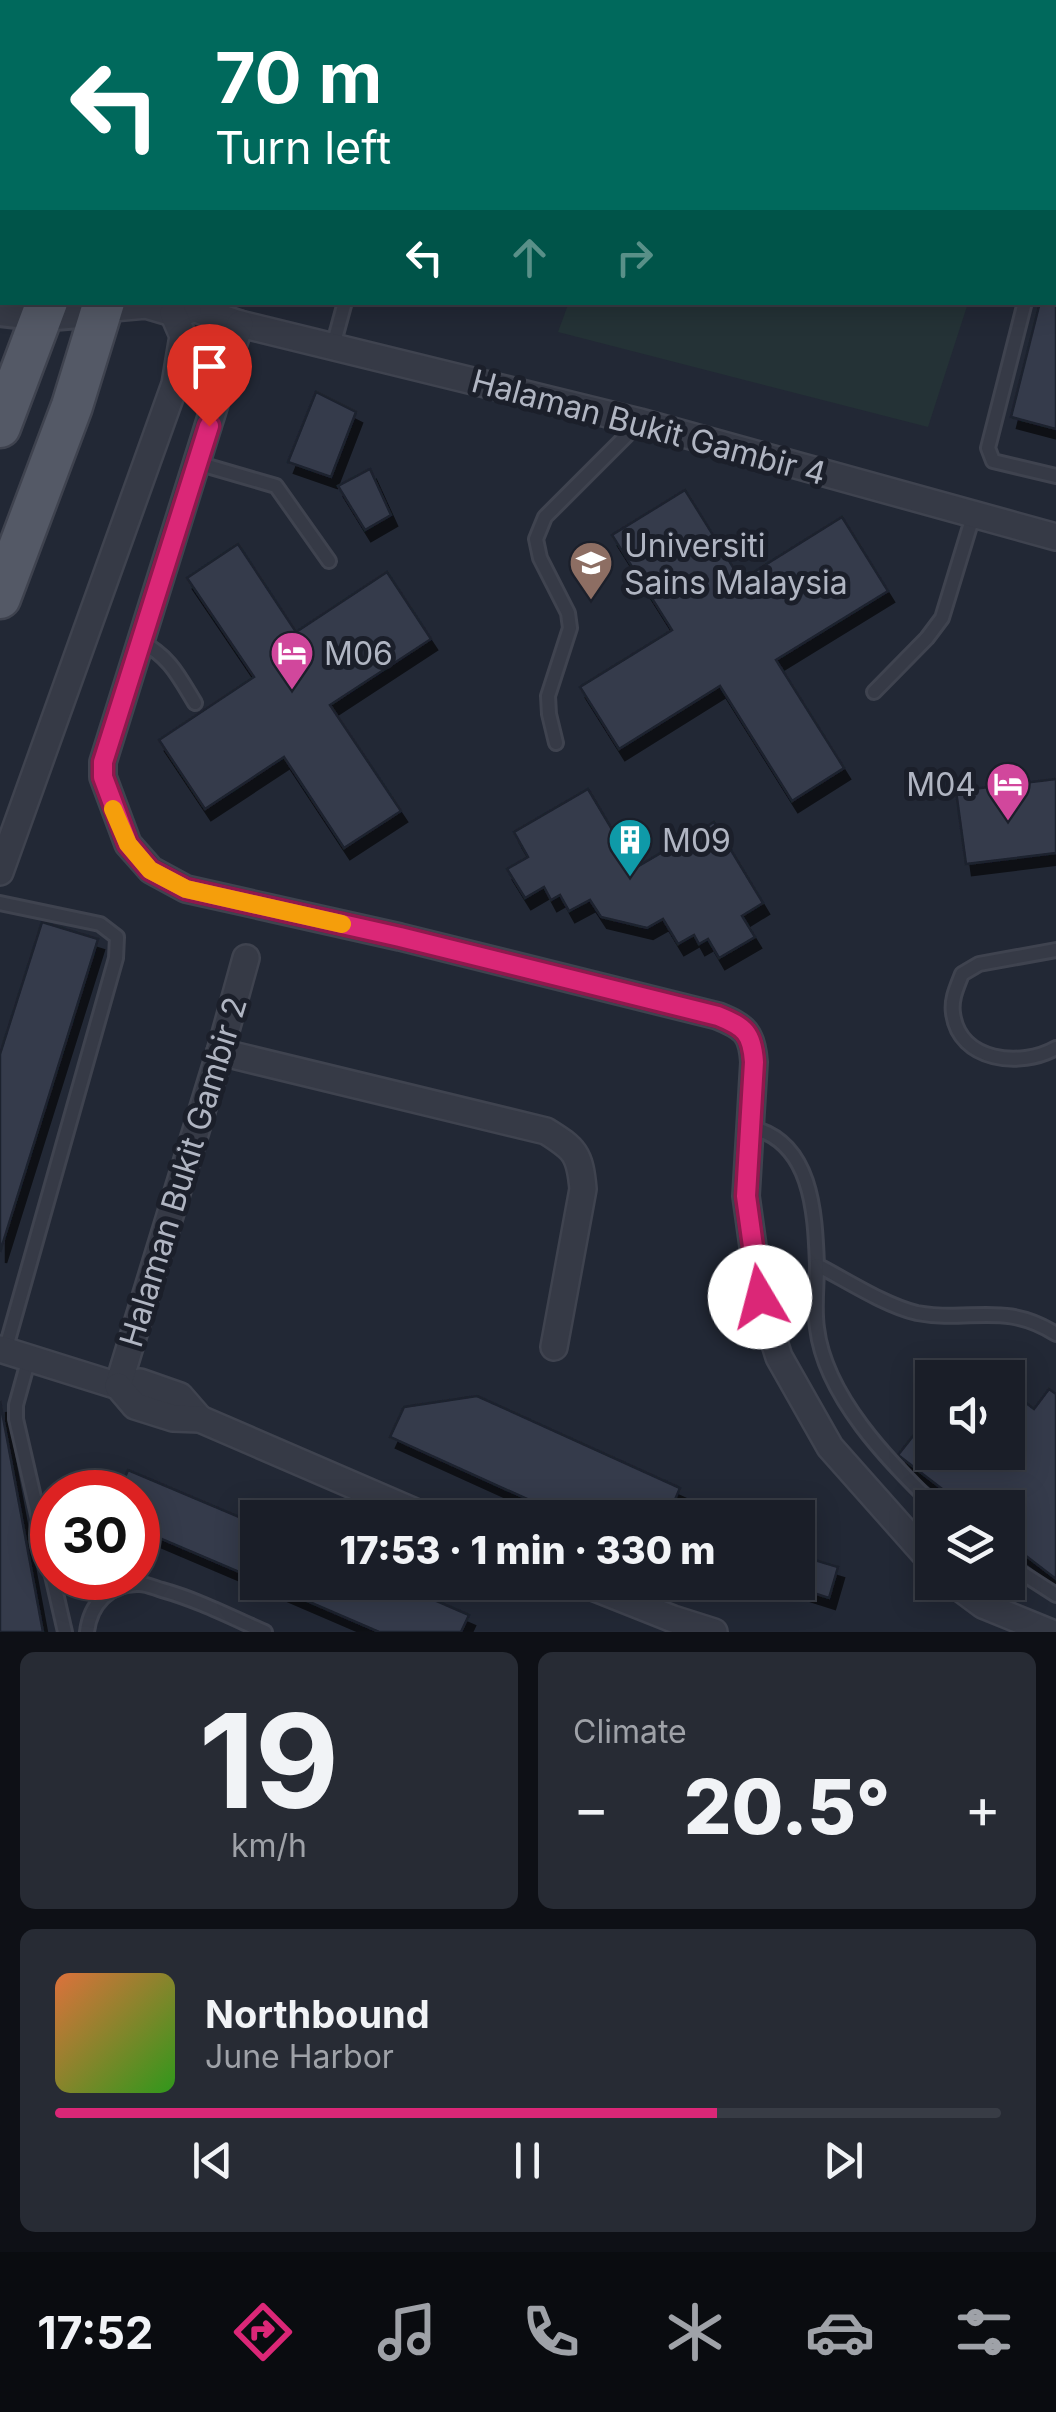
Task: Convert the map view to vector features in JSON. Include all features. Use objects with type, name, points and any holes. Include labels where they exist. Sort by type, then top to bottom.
[{"type":"main road","points":[[0,598],[72,406],[103,306]]},
{"type":"main road","points":[[1,423],[45,308]]},
{"type":"main road","points":[[0,349],[5,385],[1,423]]},
{"type":"street","name":"Halaman Bukit Gambir 4","points":[[103,306],[190,307],[240,324],[640,422],[1056,537]]},
{"type":"street","points":[[0,309],[103,306]]},
{"type":"street","points":[[0,872],[175,384],[190,307]]},
{"type":"street","points":[[240,324],[103,762],[103,777],[128,844],[150,870],[186,889],[400,937],[718,1016],[740,1025],[753,1042],[754,1062],[746,1196],[760,1297],[779,1357],[830,1447],[915,1543]]},
{"type":"street","name":"Halaman Bukit Gambir 2","points":[[118,1386],[246,958]]},
{"type":"street","points":[[220,1052],[546,1131],[569,1146],[581,1165],[583,1189],[554,1347]]},
{"type":"street","points":[[11,1353],[118,1386],[135,1406],[173,1418],[200,1420],[387,1500]]},
{"type":"street","points":[[625,1600],[714,1632]]},
{"type":"street","points":[[976,1600],[1049,1632]]},
{"type":"lane","points":[[333,346],[344,305]]},
{"type":"lane","points":[[1024,305],[988,448],[993,461],[1056,476]]},
{"type":"lane","points":[[556,743],[548,696],[570,628],[568,614],[540,558],[536,540],[546,518],[640,422]]},
{"type":"lane","points":[[197,463],[276,486],[329,561]]},
{"type":"lane","points":[[874,692],[942,618],[974,514]]},
{"type":"lane","points":[[140,640],[174,666],[195,703]]},
{"type":"lane","points":[[0,903],[100,924],[117,937],[116,958],[11,1353],[16,1419],[64,1632]]},
{"type":"lane","points":[[1056,950],[980,964],[962,974],[953,996],[952,1015],[962,1038],[975,1050],[993,1057],[1018,1058],[1056,1048]]},
{"type":"lane","points":[[749,1127],[768,1131],[783,1141],[796,1156],[809,1190],[816,1234],[817,1329],[829,1372],[857,1419],[920,1490]]},
{"type":"lane","points":[[817,1265],[915,1312],[1002,1314],[1026,1318],[1056,1334]]},
{"type":"lane","points":[[1025,1575],[1056,1595]]},
{"type":"lane","points":[[87,1632],[94,1606],[104,1595],[141,1584],[184,1596],[266,1632]]},
{"type":"shaded area","points":[[568,305],[967,305],[928,427],[558,332]]},
{"type":"building","points":[[1039,305],[1056,305],[1056,429],[1011,417]]},
{"type":"building","points":[[316,392],[356,412],[331,477],[288,462]]},
{"type":"building","points":[[370,469],[391,515],[365,530],[338,486]]},
{"type":"building","points":[[685,490],[741,580],[842,517],[888,591],[776,660],[844,768],[792,801],[720,686],[619,749],[580,687],[672,630],[612,535]]},
{"type":"building","name":"M06","points":[[238,544],[296,632],[387,572],[431,639],[330,705],[401,811],[344,848],[284,757],[205,809],[159,740],[254,677],[187,578]]},
{"type":"building","name":"M04","points":[[1056,779],[1056,853],[966,864],[956,791]]},
{"type":"building","name":"M09","points":[[588,789],[635,868],[714,822],[763,903],[742,916],[755,937],[719,958],[708,939],[699,944],[694,935],[678,944],[663,919],[647,928],[601,917],[590,900],[569,911],[560,895],[551,900],[544,887],[525,898],[507,869],[528,857],[514,832]]},
{"type":"building","points":[[42,922],[98,939],[0,1252],[0,1054]]},
{"type":"building","points":[[1049,1389],[1056,1394],[1056,1579],[1025,1555],[1025,1490],[943,1490],[917,1470],[1025,1470],[1025,1402],[1034,1409]]},
{"type":"building","points":[[477,1396],[680,1488],[675,1500],[529,1500],[390,1437],[404,1407]]},
{"type":"building","points":[[0,1401],[30,1562],[30,1600],[37,1600],[43,1632],[0,1632]]},
{"type":"building","points":[[915,1434],[915,1468],[898,1455]]},
{"type":"building","points":[[160,1484],[240,1517],[240,1572],[160,1538]]},
{"type":"building","points":[[815,1560],[838,1567],[829,1598],[815,1594]]},
{"type":"building","points":[[305,1600],[434,1600],[469,1615],[461,1632],[379,1632]]},
{"type":"slow traffic","points":[[113,809],[128,844],[150,870],[186,889],[342,924]]},
{"type":"place","name":"Universiti Sains Malaysia","points":[[591,601]]},
{"type":"place","name":"M06","points":[[292,691]]},
{"type":"place","name":"M04","points":[[1008,822]]},
{"type":"place","name":"M09","points":[[630,878]]},
{"type":"route","points":[[209,426],[103,762],[103,777],[128,844],[150,870],[186,889],[400,937],[718,1016],[740,1025],[753,1042],[746,1196],[760,1297]]}]
